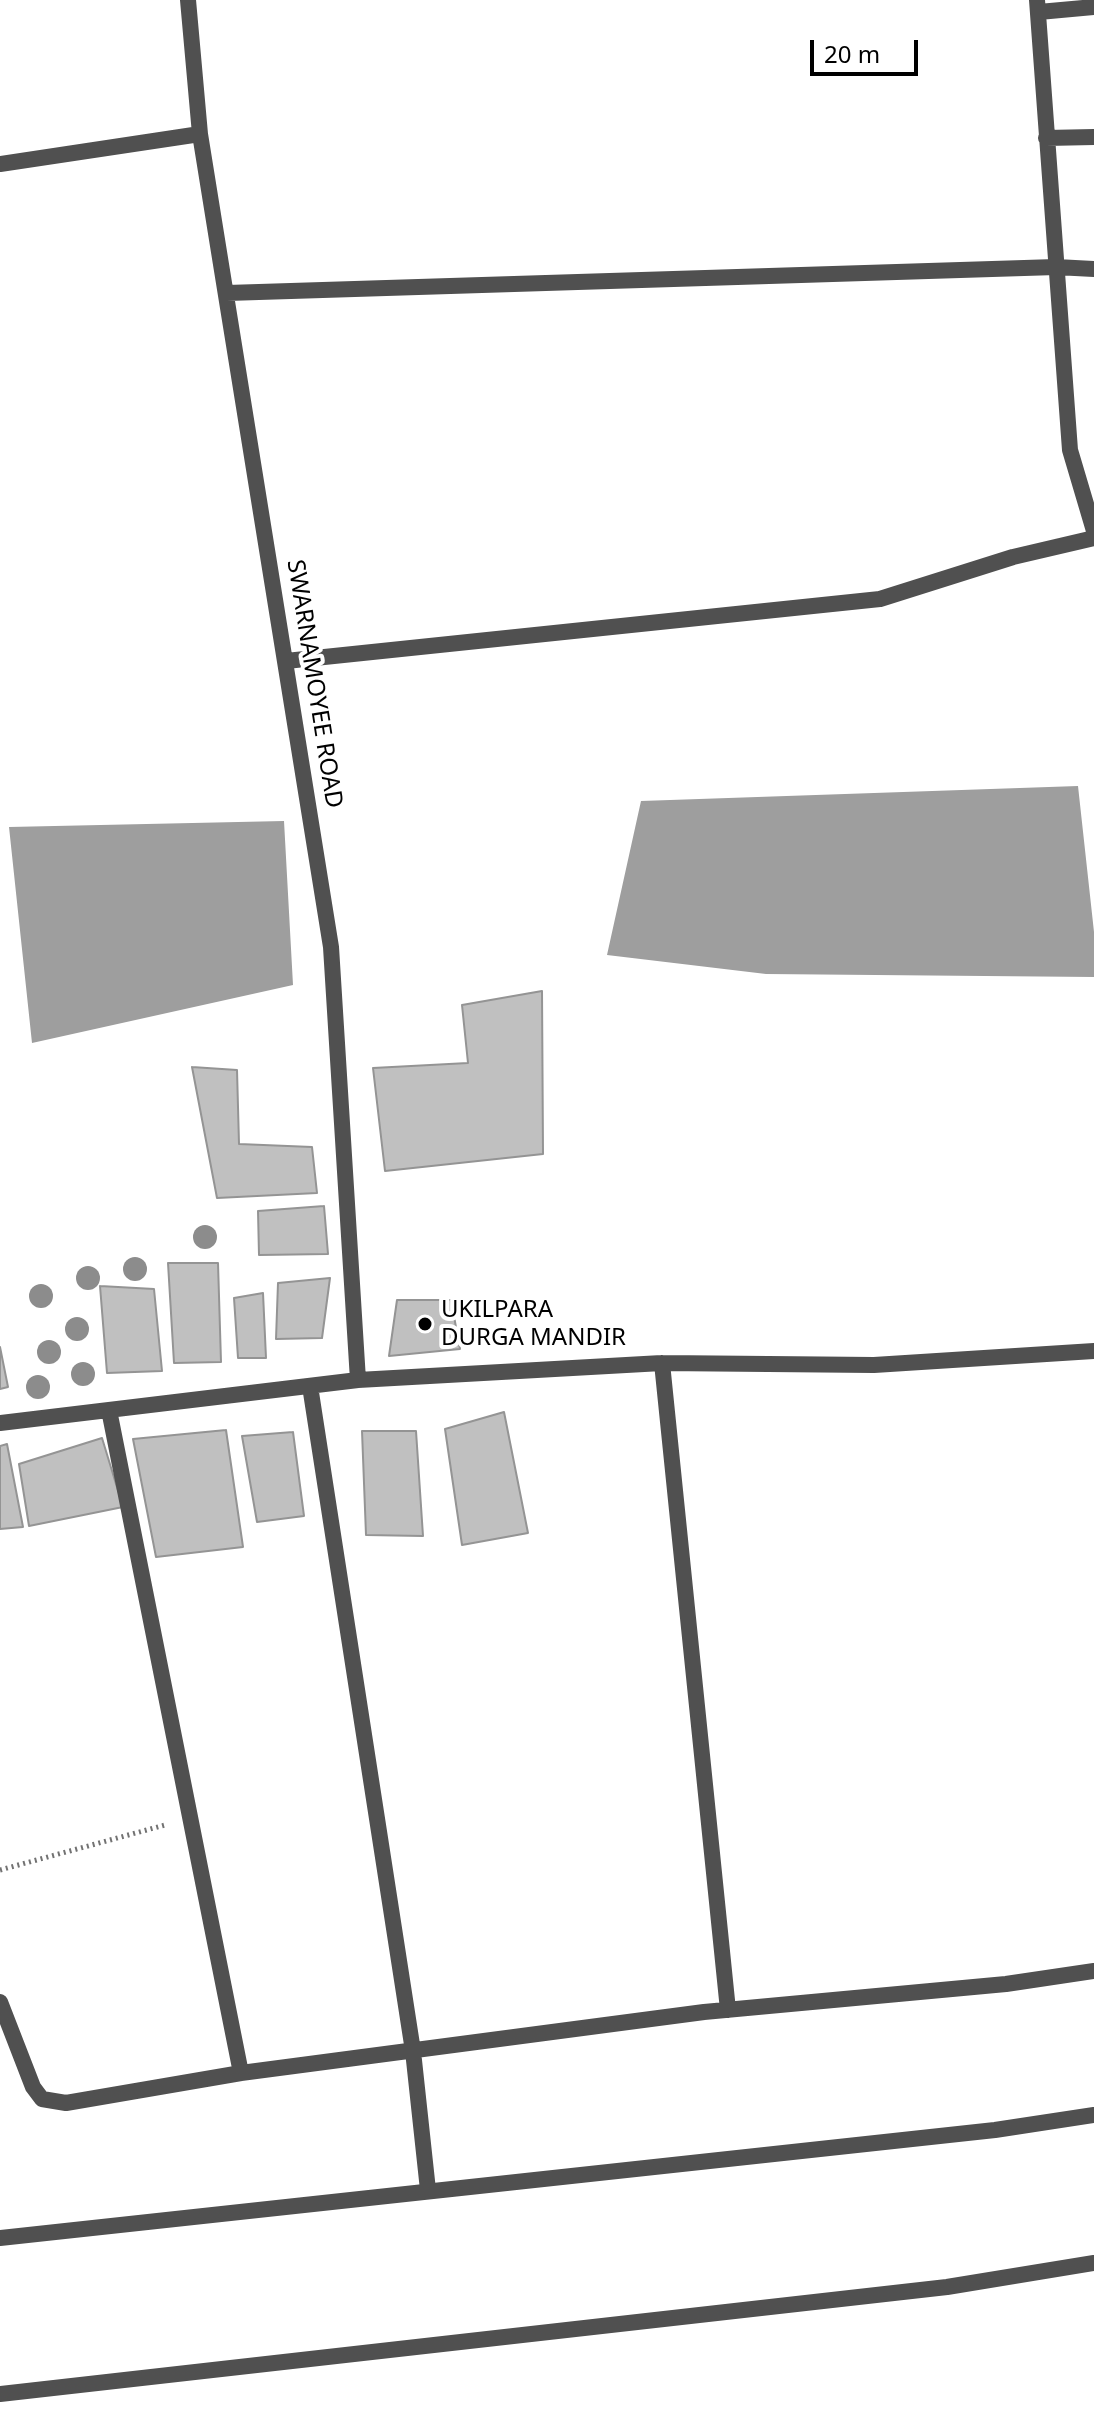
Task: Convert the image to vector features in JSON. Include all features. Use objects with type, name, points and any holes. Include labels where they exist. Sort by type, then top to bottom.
[{"type":"street","name":"SWARNAMOYEE ROAD","points":[[188,0],[200,134],[331,947],[358,1380]]},
{"type":"street","points":[[1094,7],[1038,6],[1070,450],[1094,531]]},
{"type":"street","points":[[0,164],[200,134]]},
{"type":"street","points":[[1046,138],[1094,137]]},
{"type":"street","points":[[227,293],[1056,267],[1094,269]]},
{"type":"street","points":[[286,661],[880,599],[1013,557],[1094,538]]},
{"type":"street","points":[[0,1423],[358,1380],[662,1363],[874,1365],[1094,1351]]},
{"type":"street","points":[[662,1363],[728,2010]]},
{"type":"street","points":[[310,1386],[413,2051],[428,2190]]},
{"type":"street","points":[[109,1410],[241,2073]]},
{"type":"street","points":[[0,2002],[28,2077],[42,2099],[66,2103],[241,2073],[728,2010],[1006,1984],[1094,1971]]},
{"type":"street","points":[[0,2238],[980,2132],[1094,2115]]},
{"type":"street","points":[[0,2394],[947,2287],[1094,2263]]},
{"type":"path","points":[[0,1870],[190,1819]]},
{"type":"shaded area","points":[[1078,786],[1094,932],[1094,977],[766,974],[607,955],[641,801]]},
{"type":"shaded area","points":[[284,821],[293,985],[32,1043],[9,827]]},
{"type":"building","points":[[542,991],[543,1154],[385,1171],[373,1068],[468,1063],[462,1005]]},
{"type":"building","points":[[192,1067],[237,1070],[239,1144],[312,1147],[317,1193],[217,1198]]},
{"type":"building","points":[[324,1206],[328,1254],[259,1255],[258,1211]]},
{"type":"building","points":[[168,1263],[218,1263],[221,1362],[174,1363]]},
{"type":"building","points":[[330,1278],[322,1338],[276,1339],[278,1283]]},
{"type":"building","points":[[100,1286],[154,1289],[162,1371],[107,1373]]},
{"type":"building","points":[[263,1293],[266,1358],[238,1358],[234,1298]]},
{"type":"building","name":"UKILPARA DURGA MANDIR","points":[[397,1300],[451,1300],[460,1349],[389,1356]]},
{"type":"building","points":[[0,1347],[8,1387],[0,1389]]},
{"type":"building","points":[[504,1412],[528,1533],[462,1545],[445,1429]]},
{"type":"building","points":[[226,1430],[243,1547],[156,1557],[133,1439]]},
{"type":"building","points":[[362,1431],[416,1431],[423,1536],[366,1535]]},
{"type":"building","points":[[293,1432],[304,1516],[257,1522],[242,1436]]},
{"type":"building","points":[[102,1438],[123,1507],[29,1526],[19,1464]]},
{"type":"building","points":[[7,1444],[23,1527],[0,1529],[0,1446]]},
{"type":"place","name":"UKILPARA DURGA MANDIR","points":[[425,1324]]}]
